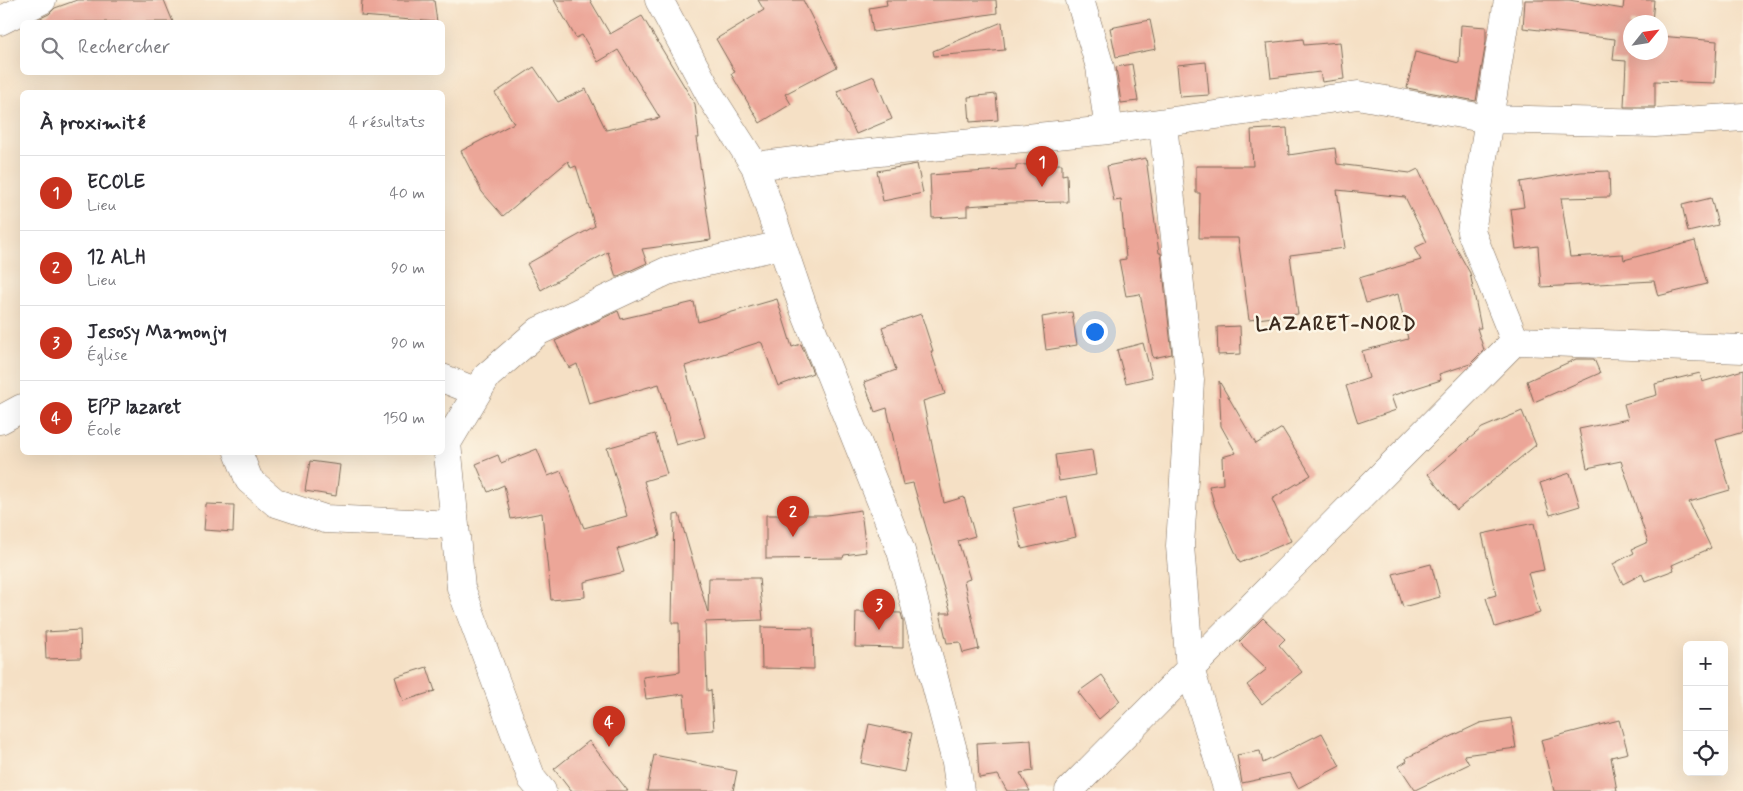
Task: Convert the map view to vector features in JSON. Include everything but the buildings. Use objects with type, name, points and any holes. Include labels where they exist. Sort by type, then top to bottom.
[{"type":"street","points":[[0,21],[42,0]]},
{"type":"street","points":[[659,0],[711,97],[755,166],[803,308],[901,551],[956,762],[960,791]]},
{"type":"street","points":[[1080,0],[1100,67],[1109,130]]},
{"type":"street","points":[[1508,0],[1471,232],[1515,341]]},
{"type":"street","points":[[755,166],[817,158],[1163,124],[1358,95],[1488,119],[1656,123],[1743,117]]},
{"type":"street","points":[[1163,124],[1190,380],[1180,546],[1190,669],[1228,791]]},
{"type":"street","points":[[542,791],[532,779],[461,588],[447,443],[487,376],[539,331],[668,271],[782,245]]},
{"type":"street","points":[[1069,791],[1515,341],[1743,349]]},
{"type":"street","points":[[445,379],[477,392]]},
{"type":"street","points":[[0,420],[20,409]]},
{"type":"street","points":[[239,455],[249,480],[276,503],[325,520],[454,525]]},
{"type":"place","name":"ECOLE","points":[[1042,187]]},
{"type":"place","name":"12 ALH","points":[[793,537]]},
{"type":"place","name":"Jesosy Mamonjy","points":[[879,630]]},
{"type":"place","name":"EPP lazaret","points":[[609,747]]},
{"type":"district","name":"LAZARET-NORD","points":[[1336,324]]}]
